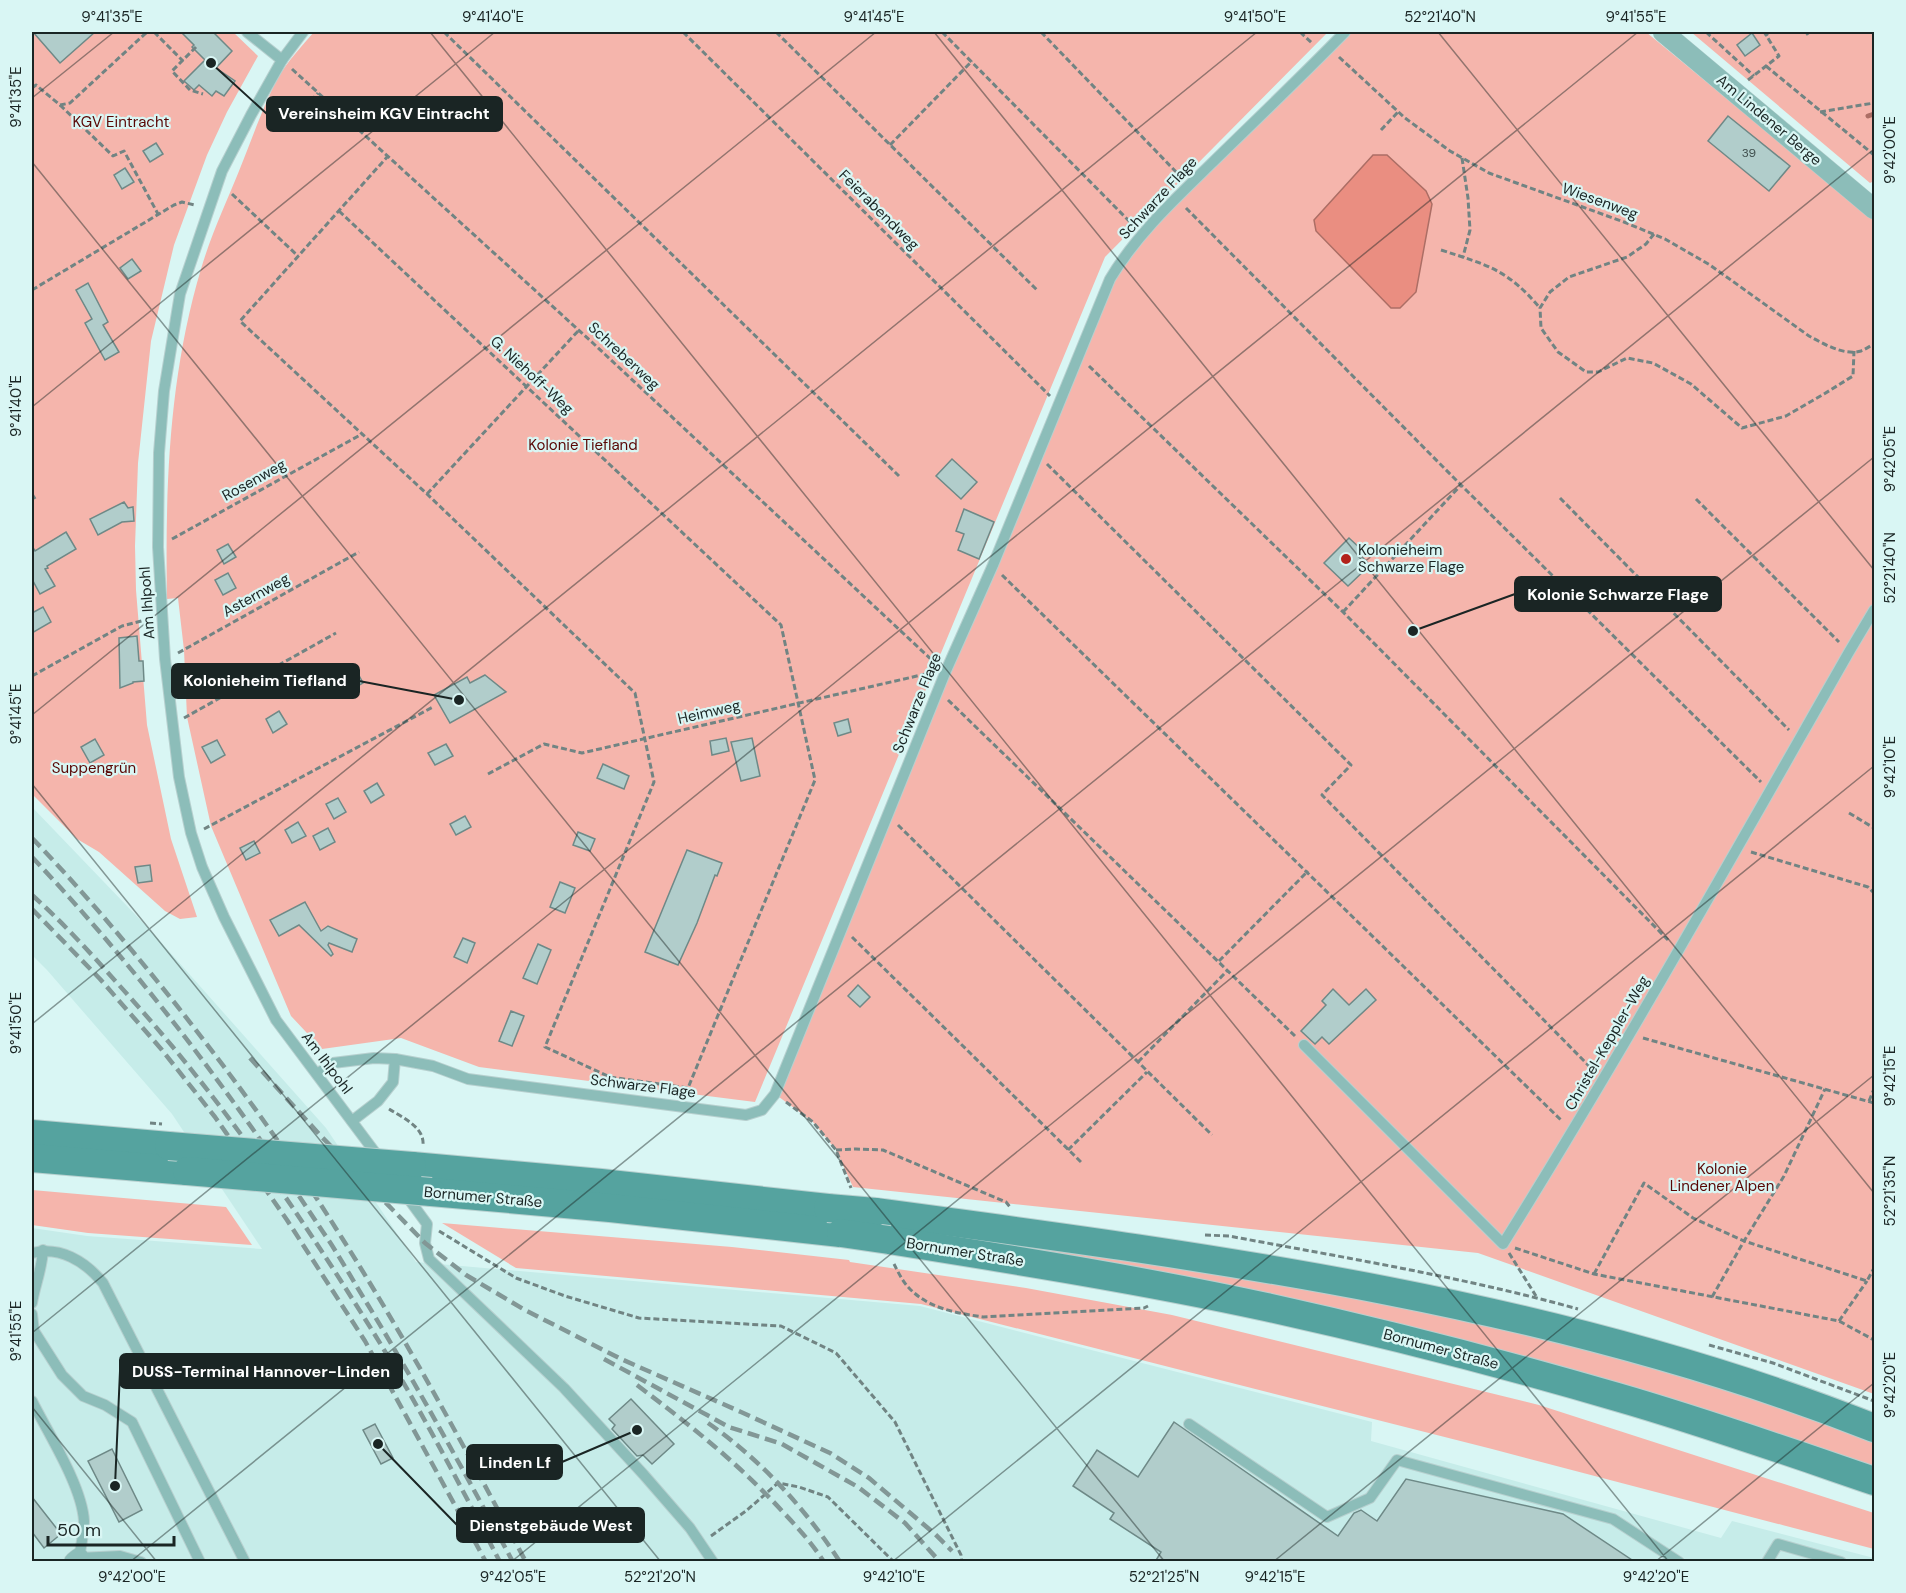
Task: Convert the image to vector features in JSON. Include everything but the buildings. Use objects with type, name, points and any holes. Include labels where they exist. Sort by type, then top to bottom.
[{"type":"main road","name":"Bornumer Straße","points":[[32,1134],[169,1146],[417,1157],[602,1183],[875,1212],[1047,1235],[1278,1272],[1474,1310],[1580,1334],[1766,1389],[1875,1428]]},
{"type":"main road","name":"Bornumer Straße","points":[[32,1158],[610,1208],[841,1233],[892,1253],[1055,1266],[1265,1307],[1377,1332],[1619,1397],[1875,1481]]},
{"type":"street","name":"Am Lindener Berge","points":[[1664,32],[1875,209]]},
{"type":"lane","points":[[247,32],[282,60]]},
{"type":"lane","name":"Am Ihlpohl","points":[[303,32],[282,60],[222,171],[180,294],[164,391],[159,453],[158,547],[165,659],[179,777],[191,833],[202,867],[220,907],[276,1020],[427,1224]]},
{"type":"lane","name":"Schwarze Flage","points":[[317,1074],[333,1064],[374,1058],[395,1059],[433,1066],[468,1079],[746,1115],[762,1110],[775,1094],[945,673],[993,565],[1110,279],[1142,234],[1176,198],[1346,32]]},
{"type":"lane","name":"Christel-Keppler-Weg","points":[[1503,1244],[1573,1132],[1875,610]]},
{"type":"lane","points":[[1304,1045],[1503,1244]]},
{"type":"lane","points":[[352,1121],[378,1101],[393,1082],[395,1059]]},
{"type":"lane","points":[[427,1224],[425,1243],[429,1259],[564,1388],[644,1475],[701,1543],[713,1562]]},
{"type":"lane","points":[[32,1303],[35,1284],[42,1267],[43,1250]]},
{"type":"lane","points":[[32,1253],[43,1250],[56,1251],[74,1258],[93,1270],[103,1283],[245,1562]]},
{"type":"lane","points":[[32,1314],[34,1330],[62,1375],[83,1396],[105,1404],[132,1422],[200,1562]]},
{"type":"lane","points":[[32,1401],[76,1487],[82,1507],[83,1531],[76,1560],[120,1556],[141,1562]]},
{"type":"lane","points":[[1189,1425],[1327,1516],[1370,1498],[1397,1460],[1614,1519],[1679,1562]]},
{"type":"lane","points":[[1767,1562],[1778,1544],[1841,1562]]},
{"type":"path","points":[[60,105],[70,103],[147,32]]},
{"type":"path","points":[[154,32],[183,60]]},
{"type":"path","points":[[444,32],[899,476]]},
{"type":"path","name":"Feierabendweg","points":[[683,32],[1059,405]]},
{"type":"path","points":[[776,32],[1037,290]]},
{"type":"path","points":[[942,32],[1142,234]]},
{"type":"path","points":[[1041,32],[1189,185]]},
{"type":"path","name":"Wiesenweg","points":[[1300,32],[1398,112],[1441,144],[1488,173],[1665,238],[1710,265],[1826,346],[1844,351],[1860,351],[1875,344]]},
{"type":"path","points":[[1706,32],[1754,75]]},
{"type":"path","points":[[1738,94],[1754,75],[1779,56],[1765,33],[1770,32]]},
{"type":"path","points":[[196,47],[172,72],[190,90],[203,94]]},
{"type":"path","name":"Schreberweg","points":[[282,60],[579,330],[945,673]]},
{"type":"path","points":[[890,145],[972,61]]},
{"type":"path","points":[[1766,66],[1874,154]]},
{"type":"path","points":[[32,88],[36,85],[60,105],[113,156],[124,151],[158,214]]},
{"type":"path","points":[[311,101],[318,93]]},
{"type":"path","points":[[1820,112],[1875,103]]},
{"type":"path","points":[[1381,130],[1398,112]]},
{"type":"path","points":[[388,156],[240,321],[427,494],[635,693],[646,738]]},
{"type":"path","points":[[1462,158],[1470,230],[1463,257]]},
{"type":"path","points":[[232,194],[298,256]]},
{"type":"path","points":[[1176,198],[1770,791]]},
{"type":"path","points":[[32,290],[182,202],[209,208]]},
{"type":"path","name":"G. Niehoff-Weg","points":[[339,210],[782,625],[815,780],[688,1088],[610,1077],[545,1047],[654,782],[646,738]]},
{"type":"path","points":[[1654,234],[1646,244],[1627,257],[1569,277],[1550,292],[1540,308],[1541,328],[1558,352],[1586,372],[1598,372],[1627,358],[1653,363],[1691,384],[1742,428],[1786,416],[1853,376],[1854,351]]},
{"type":"path","points":[[1441,250],[1491,267],[1509,277],[1524,289],[1540,308]]},
{"type":"path","points":[[427,494],[579,330]]},
{"type":"path","points":[[1079,356],[1343,612],[1679,951]]},
{"type":"path","name":"Rosenweg","points":[[158,547],[362,434]]},
{"type":"path","points":[[1037,454],[1351,765],[1322,795],[1602,1079]]},
{"type":"path","points":[[1343,612],[1461,485]]},
{"type":"path","points":[[32,494],[35,499]]},
{"type":"path","points":[[1560,498],[1799,739]]},
{"type":"path","points":[[1696,499],[1849,652]]},
{"type":"path","name":"Asternweg","points":[[165,659],[359,552]]},
{"type":"path","points":[[993,565],[1573,1132]]},
{"type":"path","points":[[32,676],[122,626],[163,615]]},
{"type":"path","points":[[172,724],[336,633]]},
{"type":"path","name":"Heimweg","points":[[488,774],[544,744],[582,753],[930,673]]},
{"type":"path","points":[[938,691],[1304,1045]]},
{"type":"path","points":[[191,833],[211,826],[433,707]]},
{"type":"path","points":[[1849,813],[1875,828]]},
{"type":"path","points":[[888,815],[1212,1135]]},
{"type":"path","points":[[1738,848],[1868,887],[1875,893]]},
{"type":"path","points":[[1219,961],[1308,871]]},
{"type":"path","points":[[842,928],[1082,1163]]},
{"type":"path","points":[[1138,1062],[1228,970]]},
{"type":"path","points":[[1629,1034],[1875,1102]]},
{"type":"path","points":[[1068,1150],[1148,1072]]},
{"type":"path","points":[[1712,1297],[1784,1176],[1825,1089]]},
{"type":"path","points":[[1869,1101],[1875,1089]]},
{"type":"path","points":[[775,1094],[813,1122],[836,1150],[849,1184]]},
{"type":"path","points":[[378,1101],[418,1129],[423,1140],[417,1157]]},
{"type":"path","points":[[836,1150],[883,1150],[1006,1202],[1016,1213]]},
{"type":"path","points":[[1594,1274],[1644,1183],[1694,1218],[1744,1241],[1867,1281]]},
{"type":"path","points":[[427,1224],[516,1278],[565,1296],[639,1318],[781,1326],[836,1353],[895,1422],[961,1555],[962,1562]]},
{"type":"path","points":[[1503,1244],[1594,1274],[1839,1321],[1875,1340]]},
{"type":"path","points":[[1503,1244],[1536,1297]]},
{"type":"path","points":[[892,1253],[908,1287],[922,1299],[938,1307],[959,1313],[983,1317],[1144,1308],[1155,1303]]},
{"type":"path","points":[[1839,1321],[1875,1268]]},
{"type":"path","points":[[701,1543],[746,1511],[778,1484],[799,1487],[828,1497],[894,1562]]},
{"type":"shaded area","points":[[1373,155],[1387,155],[1426,191],[1432,204],[1416,292],[1400,308],[1391,308],[1316,231],[1314,220]]},
{"type":"shaded area","points":[[32,807],[151,931],[326,1128],[416,1262],[920,1306],[1372,1422],[1371,1441],[1721,1538],[1732,1521],[1874,1558],[1874,1561],[32,1561],[32,1228],[87,1236],[262,1249],[172,1114],[32,955]]},
{"type":"green space","name":"KGV Eintracht","points":[[32,32],[233,32],[258,56],[227,112],[207,155],[174,245],[151,341],[138,463],[136,590],[147,725],[171,839],[197,917],[180,919],[165,911],[99,852],[77,839],[32,794]]},
{"type":"green space","name":"Kolonie Tiefland","points":[[314,32],[1328,32],[1105,257],[755,1102],[479,1067],[401,1038],[322,1049],[291,1016],[211,826],[187,717],[184,650],[178,598],[167,599],[168,474],[176,391],[190,309],[214,231],[278,78]]},
{"type":"green space","name":"Kolonie Lindener Alpen","points":[[1347,32],[1646,32],[1874,220],[1874,1394],[1478,1253],[853,1187],[836,1150],[813,1122],[775,1094],[1122,260]]},
{"type":"green space","points":[[1691,32],[1874,32],[1874,181],[1870,183]]},
{"type":"green space","points":[[32,1190],[226,1207],[252,1245],[88,1233],[32,1225]]},
{"type":"green space","points":[[442,1223],[732,1247],[849,1260],[850,1262],[1026,1288],[1172,1315],[1539,1405],[1874,1513],[1874,1549],[921,1304],[516,1268]]},
{"type":"green space","points":[[888,1228],[1154,1260],[1425,1309],[1701,1378],[1874,1439],[1874,1468]]},
{"type":"waterway","points":[[1868,116],[1874,114]]},
{"type":"railway","points":[[32,838],[105,918],[174,1002],[278,1141],[361,1268],[410,1350],[526,1562]]},
{"type":"railway","points":[[32,857],[149,991],[186,1038],[290,1183],[335,1250],[387,1337],[513,1562]]},
{"type":"railway","points":[[32,895],[135,1003],[201,1082],[262,1164],[320,1249],[392,1363],[500,1562]]},
{"type":"railway","points":[[32,909],[100,979],[162,1050],[215,1117],[287,1220],[365,1341],[486,1562]]},
{"type":"railway","points":[[250,1058],[319,1134],[425,1243],[466,1275],[525,1310],[621,1359],[830,1453],[869,1478],[952,1551]]},
{"type":"railway","points":[[604,1359],[729,1427],[782,1444],[858,1487],[905,1523],[940,1562]]},
{"type":"railway","points":[[637,1385],[695,1430],[766,1494],[815,1548],[824,1562]]},
{"type":"railway","points":[[708,1423],[746,1452],[781,1486],[827,1542],[840,1562]]},
{"type":"place","name":"Vereinsheim KGV Eintracht","points":[[211,63]]},
{"type":"place","name":"Kolonieheim Schwarze Flage","points":[[1346,559]]},
{"type":"place","name":"Kolonie Schwarze Flage","points":[[1413,631]]},
{"type":"place","name":"Kolonieheim Tiefland","points":[[459,700]]},
{"type":"place","name":"Linden Lf","points":[[637,1430]]},
{"type":"place","name":"Dienstgebäude West","points":[[378,1444]]},
{"type":"place","name":"DUSS-Terminal Hannover-Linden","points":[[115,1486]]},
{"type":"park label","name":"Suppengrün","points":[[94,768]]}]
